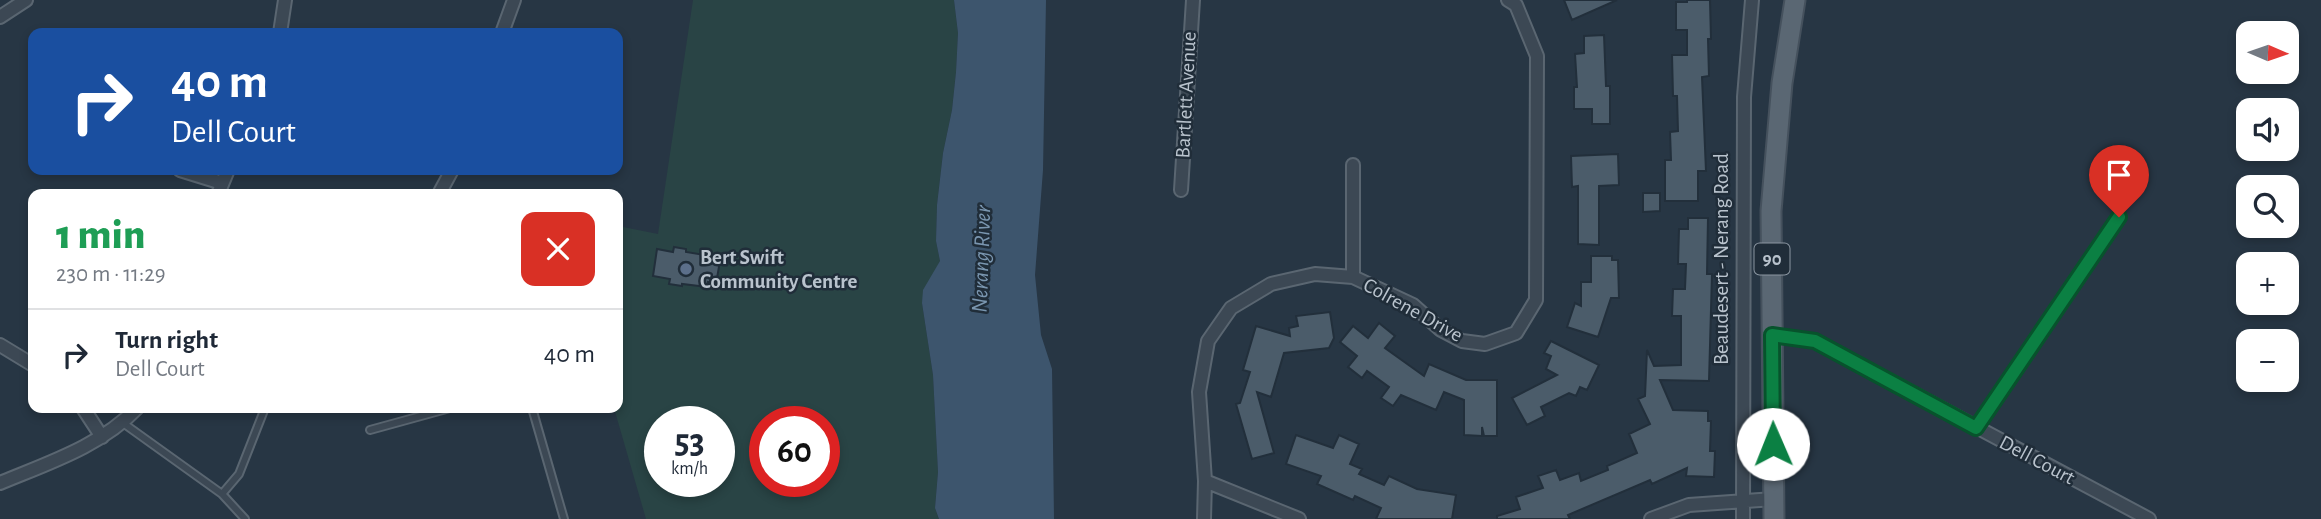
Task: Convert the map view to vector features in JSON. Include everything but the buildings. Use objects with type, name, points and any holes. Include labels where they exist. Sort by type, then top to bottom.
[{"type":"main road","name":"90","points":[[1774,519],[1771,211],[1782,83],[1795,0]]},
{"type":"street","points":[[0,17],[26,0]]},
{"type":"street","points":[[282,28],[285,0]]},
{"type":"street","points":[[504,28],[514,0]]},
{"type":"street","name":"Bartlett Avenue","points":[[1181,190],[1193,0]]},
{"type":"street","name":"Colrene Drive","points":[[1204,519],[1205,481],[1199,392],[1208,341],[1231,308],[1271,284],[1315,274],[1353,277],[1413,305],[1441,330],[1462,341],[1485,344],[1516,333],[1536,300],[1537,56],[1516,5],[1508,0]]},
{"type":"street","name":"Beaudesert - Nerang Road","points":[[1743,519],[1744,97],[1752,0]]},
{"type":"street","points":[[1353,164],[1353,277]]},
{"type":"street","points":[[191,175],[220,188]]},
{"type":"street","points":[[1976,428],[2119,217]]},
{"type":"street","name":"Dell Court","points":[[1772,335],[1815,341],[2149,519]]},
{"type":"street","points":[[0,345],[28,362]]},
{"type":"street","points":[[86,413],[102,437]]},
{"type":"street","points":[[0,483],[102,437],[132,413]]},
{"type":"street","points":[[1205,481],[1299,519]]},
{"type":"street","points":[[1651,519],[1689,505],[1774,499]]},
{"type":"lane","points":[[222,494],[239,474],[263,413]]},
{"type":"lane","points":[[370,430],[432,413]]},
{"type":"lane","points":[[533,413],[565,519]]},
{"type":"lane","points":[[123,423],[222,494],[244,519]]},
{"type":"green space","points":[[693,0],[954,0],[958,33],[956,72],[937,205],[936,241],[940,261],[922,303],[933,375],[938,472],[935,508],[939,519],[646,519],[615,413],[623,413],[623,227],[658,234]]},
{"type":"water","name":"Nerang River","points":[[954,0],[1046,0],[1043,170],[1035,275],[1041,335],[1052,369],[1054,519],[939,519],[935,508],[938,472],[933,375],[922,303],[923,290],[940,261],[936,241],[937,205],[956,72],[958,33]]},
{"type":"place","name":"Bert Swift Community Centre","points":[[686,269]]},
{"type":"route","points":[[1773,444],[1772,335],[1815,341],[1976,428],[2119,217]]}]
